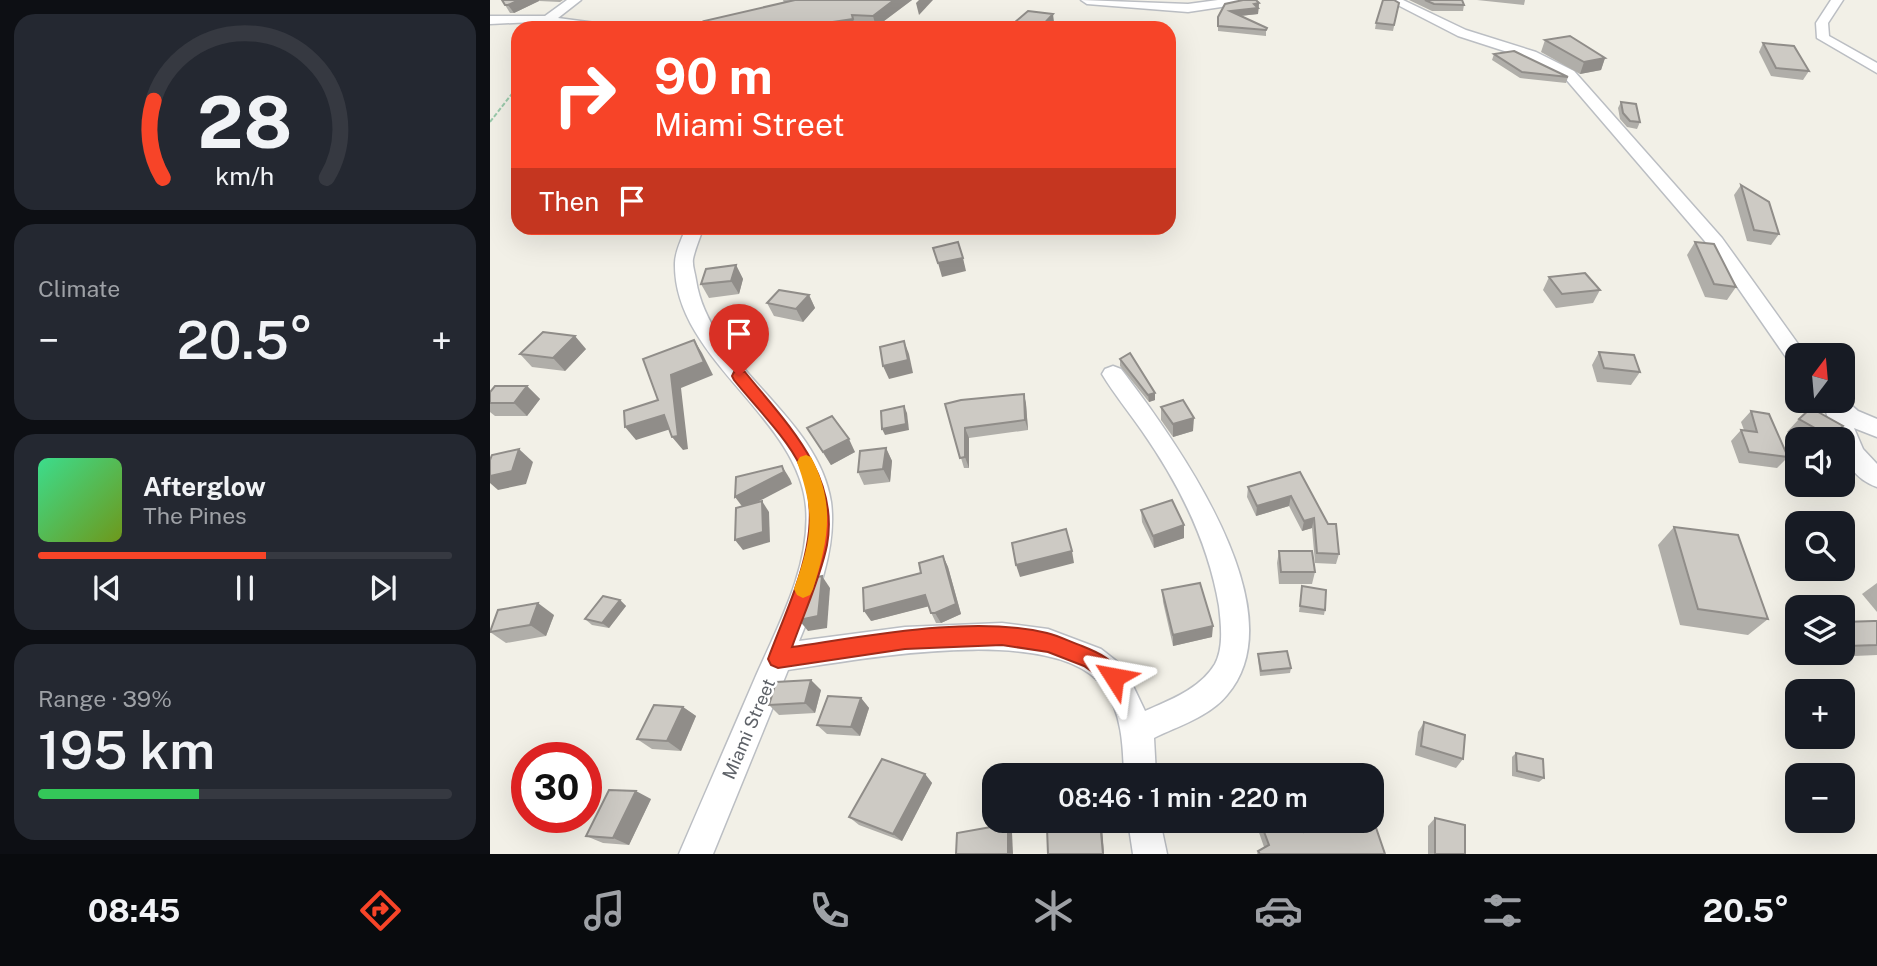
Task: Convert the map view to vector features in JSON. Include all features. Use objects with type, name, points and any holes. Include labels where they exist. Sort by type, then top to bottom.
[{"type":"street","points":[[549,19],[575,0]]},
{"type":"street","points":[[1087,0],[1188,8],[1241,0]]},
{"type":"street","points":[[1394,0],[1462,33],[1531,55],[1569,74],[1716,242],[1787,343]]},
{"type":"street","points":[[1837,0],[1822,22],[1820,30],[1823,38],[1877,69]]},
{"type":"street","points":[[490,20],[561,21]]},
{"type":"street","name":"Miami Street","points":[[691,235],[683,270],[704,329],[799,450],[809,467],[819,513],[818,545],[778,659],[696,854]]},
{"type":"street","points":[[1113,374],[1178,466],[1214,534],[1229,586],[1237,629],[1234,652],[1217,684],[1204,696],[1138,730]]},
{"type":"street","points":[[1837,413],[1846,444],[1863,466],[1877,477]]},
{"type":"street","points":[[1845,413],[1877,428]]},
{"type":"street","points":[[778,659],[905,640],[1002,636],[1048,642],[1091,659],[1114,677],[1138,730],[1139,763]]},
{"type":"street","points":[[1146,833],[1150,854]]},
{"type":"path","points":[[490,122],[511,95]]},
{"type":"building","points":[[502,0],[519,0],[505,5]]},
{"type":"building","points":[[795,0],[894,0],[873,16],[852,15],[853,19],[839,21],[704,21]]},
{"type":"building","points":[[1256,0],[1259,3],[1254,4],[1258,8],[1230,11],[1267,28],[1266,30],[1218,26],[1218,17],[1225,4]]},
{"type":"building","points":[[1383,0],[1399,3],[1394,25],[1376,23]]},
{"type":"building","points":[[1425,0],[1462,0],[1464,5],[1434,4]]},
{"type":"building","points":[[1028,11],[1053,14],[1046,21],[1016,21]]},
{"type":"building","points":[[1570,36],[1605,58],[1584,62],[1545,40]]},
{"type":"building","points":[[1763,43],[1794,46],[1809,71],[1776,68]]},
{"type":"building","points":[[1514,51],[1568,77],[1522,72],[1494,54]]},
{"type":"building","points":[[1621,102],[1636,104],[1640,122],[1630,121],[1623,113]]},
{"type":"building","points":[[1741,185],[1769,202],[1779,234],[1754,230]]},
{"type":"building","points":[[958,242],[963,258],[938,263],[933,248]]},
{"type":"building","points":[[1695,242],[1714,244],[1736,287],[1714,284]]},
{"type":"building","points":[[736,265],[731,281],[701,284],[706,269]]},
{"type":"building","points":[[1585,273],[1600,290],[1562,294],[1549,277]]},
{"type":"building","points":[[779,290],[809,295],[796,309],[767,303]]},
{"type":"building","points":[[543,332],[575,336],[553,358],[520,354]]},
{"type":"building","points":[[694,340],[704,362],[671,375],[678,436],[672,437],[664,415],[625,427],[624,411],[658,400],[643,359]]},
{"type":"building","points":[[904,341],[908,360],[883,366],[880,347]]},
{"type":"building","points":[[1599,352],[1634,355],[1640,372],[1604,368]]},
{"type":"building","points":[[1130,353],[1155,393],[1148,395],[1120,359]]},
{"type":"building","points":[[495,386],[527,386],[514,403],[490,403],[490,392]]},
{"type":"building","points":[[1024,394],[1025,420],[965,428],[965,457],[960,458],[945,404]]},
{"type":"building","points":[[1183,400],[1194,418],[1173,424],[1161,407]]},
{"type":"building","points":[[904,406],[906,424],[882,429],[881,411]]},
{"type":"building","points":[[1751,411],[1769,414],[1785,450],[1785,457],[1749,452],[1741,430],[1757,432]]},
{"type":"building","points":[[1806,413],[1820,413],[1843,426],[1813,427],[1799,419]]},
{"type":"building","points":[[832,416],[849,439],[823,452],[807,428]]},
{"type":"building","points":[[886,448],[883,469],[858,472],[860,451]]},
{"type":"building","points":[[519,449],[512,471],[490,476],[492,455]]},
{"type":"building","points":[[782,466],[784,472],[735,497],[736,477]]},
{"type":"building","points":[[1300,472],[1328,524],[1336,524],[1339,554],[1317,553],[1314,518],[1304,521],[1291,496],[1257,506],[1248,487]]},
{"type":"building","points":[[1172,500],[1184,525],[1153,536],[1141,510]]},
{"type":"building","points":[[762,501],[763,532],[735,540],[736,508]]},
{"type":"building","points":[[1674,527],[1738,535],[1768,619],[1698,609]]},
{"type":"building","points":[[1066,529],[1072,551],[1016,565],[1012,543]]},
{"type":"building","points":[[1279,551],[1312,551],[1315,572],[1281,572]]},
{"type":"building","points":[[943,556],[956,604],[931,613],[925,595],[864,611],[863,588],[921,573],[919,563]]},
{"type":"building","points":[[822,576],[818,616],[799,620],[813,578]]},
{"type":"building","points":[[1200,583],[1213,626],[1173,635],[1162,590]]},
{"type":"building","points":[[1302,586],[1326,590],[1325,610],[1300,606]]},
{"type":"building","points":[[603,596],[620,600],[602,623],[585,619]]},
{"type":"building","points":[[538,603],[530,625],[490,632],[498,610]]},
{"type":"building","points":[[1877,621],[1877,645],[1855,646],[1855,622]]},
{"type":"building","points":[[1287,651],[1291,668],[1261,671],[1258,654]]},
{"type":"building","points":[[811,680],[805,703],[769,705],[776,682]]},
{"type":"building","points":[[828,696],[861,698],[851,727],[817,725]]},
{"type":"building","points":[[654,705],[683,707],[667,741],[637,739]]},
{"type":"building","points":[[1424,722],[1465,735],[1463,759],[1421,746]]},
{"type":"building","points":[[1516,753],[1543,759],[1544,778],[1517,771]]},
{"type":"building","points":[[882,759],[925,774],[893,834],[849,817]]},
{"type":"building","points":[[609,790],[636,791],[613,838],[586,836],[588,833],[602,833],[602,804]]},
{"type":"building","points":[[1435,818],[1465,825],[1465,854],[1435,854]]},
{"type":"building","points":[[982,829],[982,833],[1008,833],[1008,854],[956,854],[957,833]]},
{"type":"building","points":[[1047,833],[1101,833],[1103,854],[1048,854]]},
{"type":"building","points":[[1264,833],[1378,833],[1385,854],[1260,854],[1258,851],[1269,845]]},
{"type":"slow traffic","points":[[803,589],[818,545],[819,513],[816,490],[806,462]]},
{"type":"route","points":[[739,376],[799,450],[809,467],[816,490],[819,513],[818,545],[778,659],[905,640],[1002,636],[1048,642],[1091,659],[1114,677]]}]
